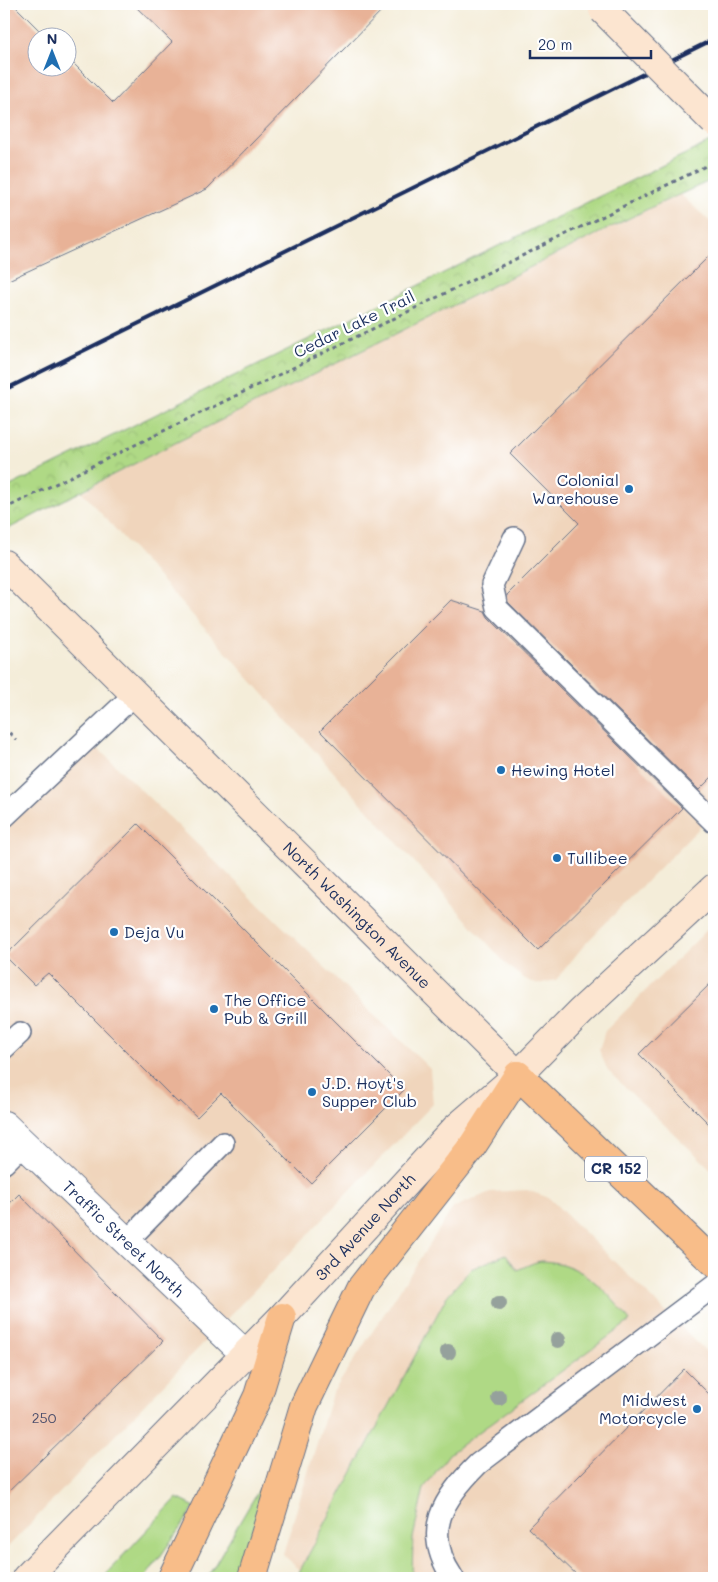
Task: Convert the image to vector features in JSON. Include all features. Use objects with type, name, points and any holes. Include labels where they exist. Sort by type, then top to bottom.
[{"type":"main road","points":[[600,7],[714,122]]},
{"type":"main road","name":"North Washington Avenue","points":[[4,564],[518,1075],[714,1263]]},
{"type":"main road","name":"3rd Avenue North","points":[[26,1578],[282,1316],[455,1129],[518,1075],[580,1012],[714,888]]},
{"type":"main road","points":[[252,1578],[304,1406],[361,1288],[471,1148],[518,1075]]},
{"type":"main road","points":[[172,1578],[258,1396],[282,1316]]},
{"type":"street","name":"Traffic Street North","points":[[13,1134],[244,1353]]},
{"type":"lane","points":[[514,538],[492,585],[497,608],[714,822]]},
{"type":"lane","points":[[4,817],[135,694]]},
{"type":"lane","points":[[4,1048],[20,1033]]},
{"type":"lane","points":[[4,1163],[13,1134]]},
{"type":"lane","points":[[126,1242],[222,1143]]},
{"type":"lane","points":[[453,1578],[444,1566],[438,1539],[441,1510],[455,1487],[478,1464],[714,1286]]},
{"type":"path","name":"Cedar Lake Trail","points":[[4,509],[714,162]]},
{"type":"path","points":[[4,727],[16,740]]},
{"type":"shaded area","points":[[680,194],[714,225],[714,813],[585,944],[556,980],[537,984],[523,978],[506,964],[82,492],[161,450]]},
{"type":"shaded area","points":[[85,736],[430,1069],[433,1104],[4,1551],[4,816]]},
{"type":"shaded area","points":[[714,923],[714,1172],[608,1071],[599,1050],[605,1031]]},
{"type":"shaded area","points":[[527,1190],[549,1198],[714,1359],[714,1578],[307,1578],[283,1554],[332,1394],[453,1208],[490,1192]]},
{"type":"green space","points":[[714,140],[714,179],[652,207],[161,450],[4,531],[4,489]]},
{"type":"green space","points":[[506,1254],[517,1270],[543,1261],[570,1267],[582,1273],[603,1289],[630,1321],[449,1454],[424,1488],[413,1538],[412,1578],[296,1578],[447,1296],[471,1269]]},
{"type":"green space","points":[[281,1452],[237,1578],[207,1578]]},
{"type":"green space","points":[[177,1498],[195,1507],[145,1578],[102,1578]]},
{"type":"building","points":[[4,4],[13,4],[37,28],[28,28],[28,78],[78,78],[78,68],[113,103],[172,42],[133,4],[388,4],[207,189],[4,282]]},
{"type":"building","name":"Colonial Warehouse","points":[[714,251],[714,775],[699,790],[508,602],[507,595],[579,523],[510,454]]},
{"type":"building","name":"Hewing Hotel","points":[[451,600],[485,611],[488,617],[682,808],[538,950],[320,731]]},
{"type":"building","points":[[138,824],[404,1090],[311,1183],[221,1093],[197,1117],[180,1101],[178,1103],[48,973],[34,985],[5,956]]},
{"type":"building","points":[[714,980],[714,1129],[639,1054]]},
{"type":"building","points":[[19,1194],[163,1341],[4,1496],[4,1209]]},
{"type":"building","points":[[684,1369],[714,1399],[714,1578],[580,1578],[528,1528]]},
{"type":"railway","points":[[4,390],[714,39]]},
{"type":"place","name":"Colonial Warehouse","points":[[629,489]]},
{"type":"place","name":"Hewing Hotel","points":[[501,770]]},
{"type":"place","name":"Tullibee","points":[[557,858]]},
{"type":"place","name":"Deja Vu","points":[[114,932]]},
{"type":"place","name":"The Office Pub & Grill","points":[[214,1009]]},
{"type":"place","name":"J.D. Hoyt's Supper Club","points":[[312,1092]]},
{"type":"place","name":"Midwest Motorcycle","points":[[697,1409]]}]
